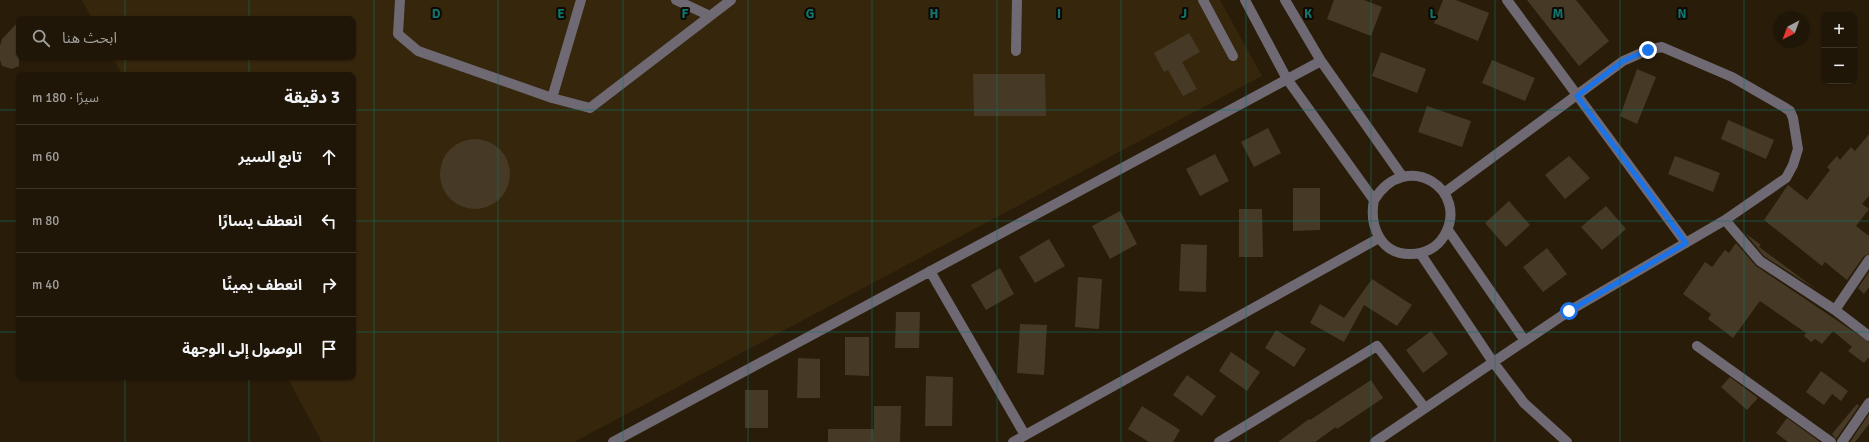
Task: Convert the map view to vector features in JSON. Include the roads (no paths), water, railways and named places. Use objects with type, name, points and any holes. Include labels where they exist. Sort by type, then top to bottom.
[{"type":"street","points":[[400,0],[398,34],[418,51],[552,98],[590,108],[731,0]]},
{"type":"street","points":[[552,98],[581,0]]},
{"type":"street","points":[[676,0],[710,16]]},
{"type":"street","points":[[1016,51],[1017,0]]},
{"type":"street","points":[[1202,0],[1233,56]]},
{"type":"street","points":[[1245,0],[1287,79],[1374,200]]},
{"type":"street","points":[[1285,0],[1321,61],[1402,176]]},
{"type":"street","points":[[1507,0],[1686,243]]},
{"type":"street","points":[[1375,442],[1569,311],[1725,220],[1786,178],[1793,165],[1798,150],[1793,118],[1790,111],[1732,77],[1662,47],[1648,50],[1623,61],[1444,193]]},
{"type":"street","points":[[613,442],[1321,61]]},
{"type":"street","points":[[1414,175],[1435,183],[1444,193],[1449,204],[1451,217],[1448,230],[1432,249],[1420,253],[1408,254],[1397,252],[1387,246],[1379,238],[1373,226],[1372,213],[1374,200],[1381,189],[1392,180],[1402,176],[1414,175]]},
{"type":"street","points":[[1725,220],[1760,261],[1835,310],[1869,336]]},
{"type":"street","points":[[1448,230],[1525,341]]},
{"type":"street","points":[[1013,442],[1379,238]]},
{"type":"street","points":[[1420,253],[1494,362],[1524,403],[1567,442]]},
{"type":"street","points":[[1835,310],[1869,260]]},
{"type":"street","points":[[930,271],[1025,435]]},
{"type":"street","points":[[1219,442],[1377,346],[1425,408]]},
{"type":"street","points":[[1697,346],[1831,442]]},
{"type":"street","points":[[1842,442],[1869,404]]}]
